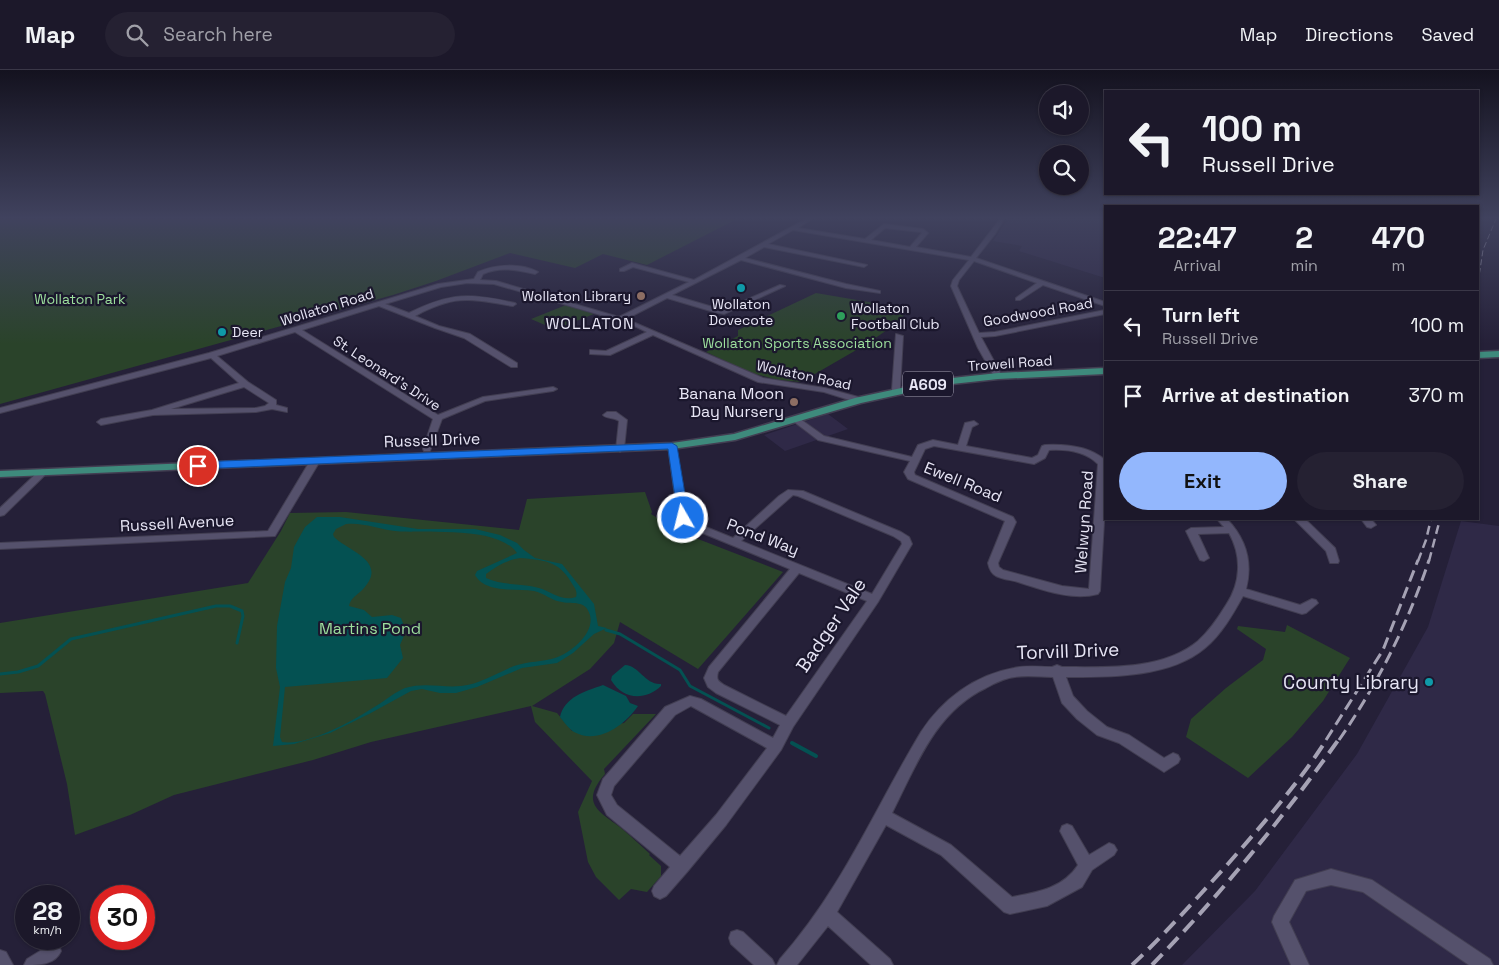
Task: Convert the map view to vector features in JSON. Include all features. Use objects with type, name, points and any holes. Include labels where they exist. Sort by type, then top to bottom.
[{"type":"main road","points":[[1481,355],[1499,354]]},
{"type":"main road","name":"Trowell Road","points":[[859,400],[896,390],[942,382],[998,376],[1104,371]]},
{"type":"main road","name":"Russell Drive","points":[[0,474],[672,446],[735,437],[859,400]]},
{"type":"street","points":[[620,319],[735,261]]},
{"type":"street","points":[[750,261],[846,286],[878,292]]},
{"type":"street","points":[[842,261],[864,265]]},
{"type":"street","points":[[972,261],[956,280],[954,286],[976,335],[998,376]]},
{"type":"street","points":[[978,261],[1104,304]]},
{"type":"street","points":[[614,268],[623,271],[632,265],[638,265],[696,282]]},
{"type":"street","points":[[476,280],[480,273],[491,268],[510,268],[535,272]]},
{"type":"street","name":"Wollaton Road","points":[[0,411],[212,355],[440,286],[476,280],[494,282],[630,322],[761,380],[840,393],[859,400]]},
{"type":"street","points":[[1018,299],[1043,282]]},
{"type":"street","points":[[668,296],[724,312],[752,298],[766,295],[782,286]]},
{"type":"street","points":[[409,316],[426,308],[464,297],[476,297],[512,304]]},
{"type":"street","points":[[380,304],[437,327],[464,335],[514,365]]},
{"type":"street","points":[[630,322],[638,317],[642,308]]},
{"type":"street","name":"Goodwood Road","points":[[976,335],[995,334],[1104,312]]},
{"type":"street","name":"St. Leonard's Drive","points":[[296,329],[437,418],[438,421],[426,449]]},
{"type":"street","points":[[594,352],[607,353],[654,332]]},
{"type":"street","points":[[456,340],[464,335]]},
{"type":"street","points":[[896,390],[900,335]]},
{"type":"street","points":[[212,355],[245,384],[273,402],[270,406]]},
{"type":"street","points":[[101,422],[153,412],[245,384]]},
{"type":"street","points":[[437,418],[482,400],[523,391],[553,389]]},
{"type":"street","points":[[153,412],[256,410],[270,406],[284,410]]},
{"type":"street","points":[[607,415],[621,417],[623,420],[620,449]]},
{"type":"street","points":[[796,418],[821,438],[915,460],[922,447],[933,443],[961,448],[968,425],[974,424]]},
{"type":"street","name":"Pond Way","points":[[672,446],[683,518],[687,523],[874,599]]},
{"type":"street","name":"Welwyn Road","points":[[961,448],[1034,461],[1042,456],[1045,448],[1057,446],[1098,457],[1103,463],[1094,592]]},
{"type":"street","name":"Ewell Road","points":[[915,460],[909,472],[911,477],[1010,519],[1012,522],[993,563],[998,573],[1075,594],[1094,592]]},
{"type":"street","name":"Russell Avenue","points":[[0,546],[271,534],[315,461]]},
{"type":"street","points":[[0,513],[43,472]]},
{"type":"street","name":"Badger Vale","points":[[660,891],[722,820],[776,746],[788,723],[874,599],[907,544],[906,539],[800,493],[791,492],[733,543]]},
{"type":"street","name":"Torvill Drive","points":[[786,965],[804,946],[827,914],[883,816],[921,744],[949,706],[981,684],[998,676],[1015,672],[1138,670],[1170,662],[1196,649],[1214,633],[1240,591],[1245,570],[1242,550],[1232,530],[1223,520]]},
{"type":"street","points":[[1300,520],[1331,550],[1334,561]]},
{"type":"street","points":[[1204,558],[1191,531],[1232,530]]},
{"type":"street","points":[[788,723],[720,689],[712,684],[710,678],[713,670],[797,568]]},
{"type":"street","points":[[1240,591],[1303,610]]},
{"type":"street","points":[[1057,670],[1067,699],[1082,715],[1102,731],[1124,739],[1166,767]]},
{"type":"street","points":[[682,866],[612,810],[604,795],[608,782],[670,711],[690,701],[696,702],[776,746]]},
{"type":"street","points":[[883,816],[946,850],[1010,906],[1047,898],[1076,882],[1087,864],[1109,850]]},
{"type":"street","points":[[1067,831],[1087,864]]},
{"type":"street","points":[[1300,965],[1280,922],[1302,885],[1331,877],[1366,885],[1484,965]]},
{"type":"street","points":[[827,914],[884,965]]},
{"type":"street","points":[[737,938],[766,965]]},
{"type":"street","points":[[33,965],[53,951]]},
{"type":"street","points":[[0,958],[4,965]]},
{"type":"shaded area","points":[[1050,261],[1104,261],[1104,278]]},
{"type":"shaded area","points":[[828,414],[848,429],[785,451],[764,435]]},
{"type":"shaded area","points":[[317,517],[340,517],[418,529],[475,529],[500,535],[517,543],[535,558],[562,564],[594,604],[598,626],[607,628],[594,634],[573,653],[557,663],[522,668],[477,687],[456,693],[440,693],[422,689],[411,691],[330,733],[294,744],[273,746],[280,687],[276,668],[277,626],[294,547],[305,527]],"holes":[[[346,524],[364,525],[395,531],[460,533],[494,538],[507,544],[517,553],[477,571],[475,575],[480,581],[494,588],[534,591],[551,599],[582,605],[588,610],[590,615],[589,629],[574,647],[555,658],[514,666],[482,681],[468,685],[420,685],[405,688],[331,731],[305,740],[282,742],[280,737],[285,687],[387,678],[403,658],[400,645],[406,631],[401,618],[392,615],[372,617],[364,610],[349,606],[370,579],[371,571],[369,564],[363,558],[334,537],[333,534],[336,529]],[[520,558],[544,561],[556,566],[566,575],[576,591],[576,597],[562,597],[539,588],[492,581],[486,578],[486,574],[498,566]]]},
{"type":"shaded area","points":[[1461,521],[1499,526],[1499,965],[1182,965],[1255,891],[1357,754],[1428,627]]},
{"type":"shaded area","points":[[625,665],[635,669],[651,682],[661,684],[661,686],[655,691],[641,696],[628,695],[616,687],[611,680],[612,676]]},
{"type":"shaded area","points":[[603,685],[626,696],[630,703],[638,706],[626,720],[610,731],[592,736],[574,732],[560,717],[562,710],[566,704],[577,696]]},
{"type":"green space","name":"Wollaton Park","points":[[0,261],[489,261],[393,295],[0,404]]},
{"type":"green space","points":[[544,261],[589,261],[575,268]]},
{"type":"green space","points":[[630,261],[655,261],[647,265]]},
{"type":"green space","name":"Wollaton Sports Association","points":[[816,293],[910,309],[893,326],[865,345],[801,382],[778,380],[751,373],[706,352],[738,336],[738,330]]},
{"type":"green space","points":[[566,305],[594,314],[561,327],[552,323],[545,325],[531,319]]},
{"type":"green space","name":"Martins Pond","points":[[645,492],[651,514],[680,532],[783,572],[698,669],[620,622],[614,643],[590,669],[532,706],[557,713],[572,731],[624,723],[633,714],[656,714],[604,769],[605,774],[594,792],[593,799],[599,811],[628,834],[661,866],[661,876],[647,892],[631,889],[619,900],[596,877],[588,862],[578,812],[592,781],[535,722],[531,706],[371,742],[313,760],[174,795],[130,815],[75,835],[67,784],[45,694],[43,691],[0,693],[0,623],[248,583],[281,531],[290,513],[346,512],[519,530],[527,499]]},
{"type":"green space","points":[[1287,625],[1350,658],[1323,701],[1292,737],[1248,778],[1186,737],[1191,719],[1226,688],[1263,660],[1266,649],[1237,629],[1238,626],[1285,632]]},
{"type":"waterway","points":[[0,674],[18,672],[38,666],[71,639],[216,606],[230,606],[242,611],[243,616],[237,643]]},
{"type":"waterway","points":[[606,630],[620,634],[680,670],[690,686],[769,728]]},
{"type":"waterway","points":[[792,743],[816,756]]},
{"type":"railway","points":[[1479,276],[1481,261]]},
{"type":"railway","points":[[1418,561],[1431,520]]},
{"type":"railway","points":[[1429,561],[1440,520]]},
{"type":"railway","points":[[1326,740],[1383,650],[1418,560]]},
{"type":"railway","points":[[1339,740],[1379,676],[1401,631],[1429,560]]},
{"type":"railway","points":[[1132,965],[1181,916],[1253,835],[1292,788],[1327,739]]},
{"type":"railway","points":[[1152,965],[1250,855],[1296,798],[1339,739]]},
{"type":"place","name":"Wollaton Dovecote","points":[[741,288]]},
{"type":"place","name":"Wollaton Library","points":[[641,296]]},
{"type":"place","name":"Wollaton Football Club","points":[[841,316]]},
{"type":"place","name":"Deer","points":[[222,332]]},
{"type":"place","name":"Banana Moon Day Nursery","points":[[794,402]]},
{"type":"place","name":"County Library","points":[[1429,682]]},
{"type":"district","name":"WOLLATON","points":[[590,323]]},
{"type":"route","points":[[198,466],[672,446],[683,518]]}]
